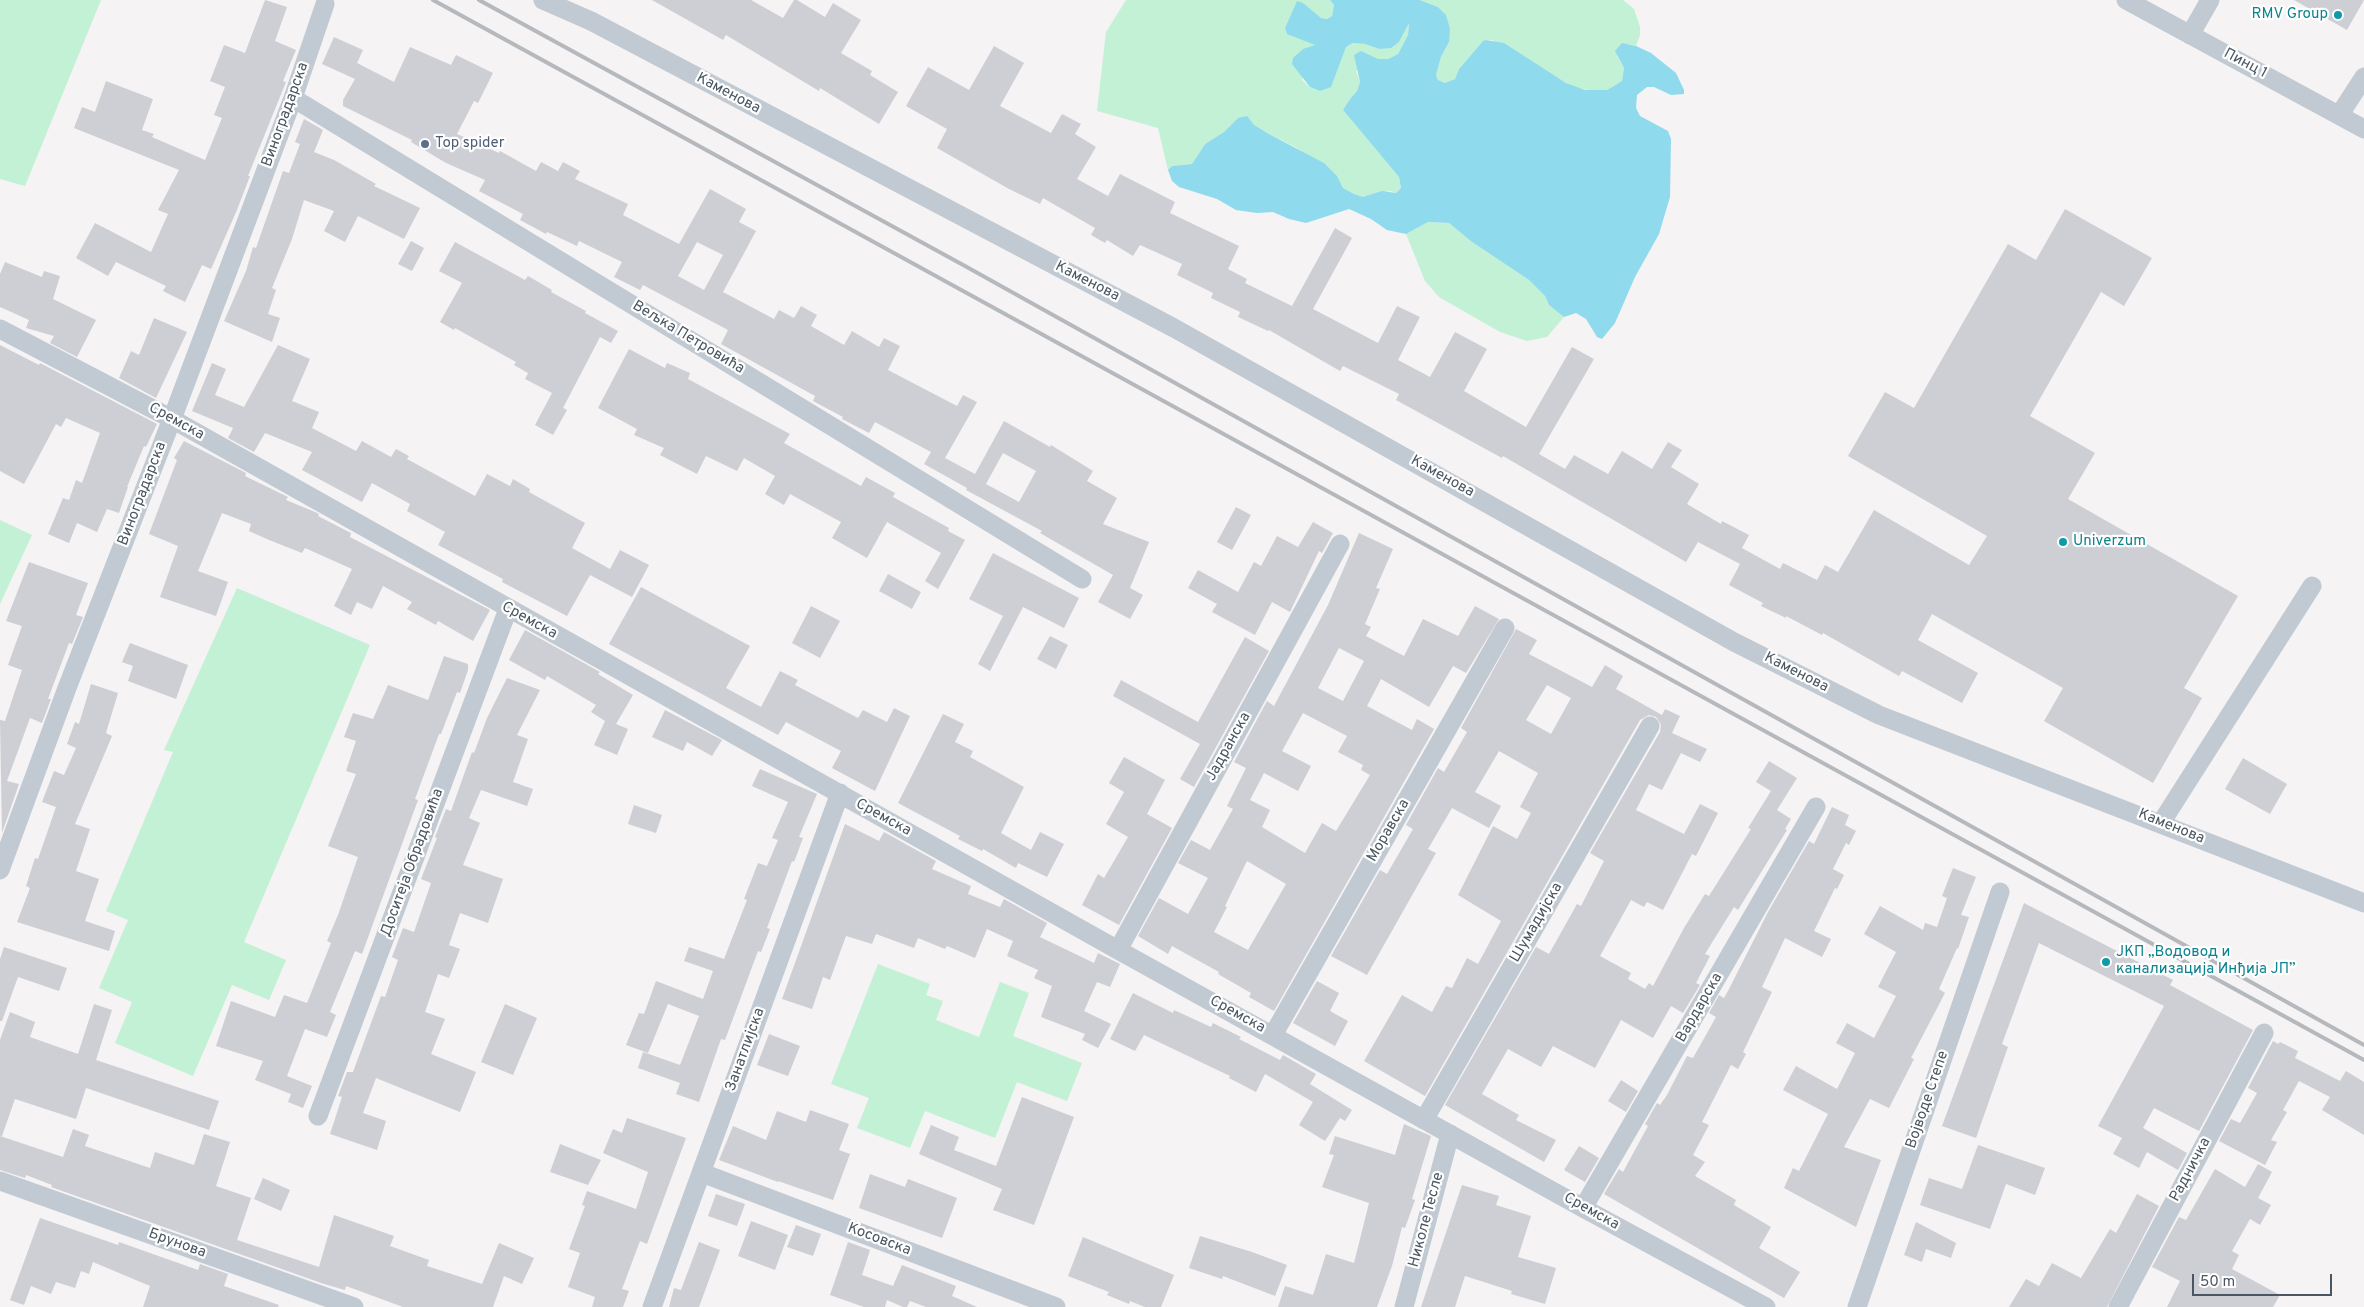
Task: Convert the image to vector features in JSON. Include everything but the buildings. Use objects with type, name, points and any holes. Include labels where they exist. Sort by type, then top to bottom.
[{"type":"street","name":"Каменова","points":[[543,0],[591,21],[1174,328],[1734,642],[1879,715],[2364,903]]},
{"type":"street","name":"Пинц 1","points":[[2126,0],[2364,129]]},
{"type":"street","points":[[2190,35],[2210,0]]},
{"type":"street","name":"Виноградарска","points":[[0,870],[67,688],[172,419],[293,98],[324,4]]},
{"type":"street","points":[[2342,117],[2342,111],[2364,77]]},
{"type":"street","name":"Вељка Петровића","points":[[293,98],[1082,579]]},
{"type":"street","name":"Сремска","points":[[0,329],[172,419],[1118,950],[1583,1208],[1766,1307]]},
{"type":"street","name":"Јадранска","points":[[1118,950],[1340,544]]},
{"type":"street","points":[[2161,823],[2312,586]]},
{"type":"street","name":"Доситеја Обрадовића","points":[[318,1116],[508,609]]},
{"type":"street","name":"Моравска","points":[[1273,1035],[1505,628]]},
{"type":"street","name":"Шумадијска","points":[[1424,1120],[1650,726]]},
{"type":"street","name":"Занатлијска","points":[[652,1307],[840,793]]},
{"type":"street","name":"Вардарска","points":[[1583,1208],[1816,807]]},
{"type":"street","name":"Војводе Степе","points":[[1857,1307],[2000,892]]},
{"type":"street","name":"Радничка","points":[[2118,1307],[2264,1032]]},
{"type":"street","name":"Николе Тесле","points":[[1404,1307],[1450,1134]]},
{"type":"street","name":"Косовска","points":[[702,1173],[1056,1307]]},
{"type":"street","name":"Брунова","points":[[0,1181],[354,1307]]},
{"type":"green space","points":[[0,0],[101,0],[25,186],[0,179]]},
{"type":"green space","points":[[1126,0],[1330,0],[1334,5],[1332,16],[1327,19],[1321,18],[1297,2],[1285,28],[1294,37],[1308,40],[1316,45],[1302,80],[1310,87],[1320,91],[1346,47],[1353,43],[1365,44],[1379,49],[1399,42],[1409,22],[1408,35],[1398,54],[1388,59],[1378,59],[1356,71],[1360,82],[1357,91],[1343,110],[1399,177],[1401,188],[1396,193],[1390,191],[1363,197],[1354,194],[1343,188],[1336,176],[1297,148],[1238,118],[1224,132],[1205,144],[1192,164],[1172,166],[1168,170],[1158,128],[1097,111],[1106,32]]},
{"type":"green space","points":[[1420,0],[1623,0],[1634,9],[1640,27],[1640,35],[1636,46],[1629,44],[1617,56],[1624,68],[1622,81],[1607,90],[1596,91],[1575,88],[1492,40],[1483,41],[1459,69],[1455,79],[1445,83],[1438,80],[1436,75],[1441,57],[1449,42],[1446,15],[1438,7]]},
{"type":"green space","points":[[1428,222],[1449,223],[1472,242],[1529,280],[1545,296],[1549,305],[1564,317],[1547,337],[1527,341],[1500,332],[1439,297],[1425,281],[1406,234]]},
{"type":"green space","points":[[0,520],[32,535],[0,604]]},
{"type":"green space","points":[[237,588],[370,645],[244,942],[286,960],[269,1000],[232,985],[193,1076],[115,1043],[132,1002],[99,988],[128,920],[106,911],[173,752],[164,750]]},
{"type":"green space","points":[[878,964],[930,984],[926,995],[943,1001],[936,1020],[979,1037],[1000,982],[1029,993],[1013,1036],[1082,1063],[1067,1101],[1017,1082],[995,1138],[925,1111],[910,1148],[857,1128],[869,1098],[831,1084]]},
{"type":"water","points":[[1330,0],[1420,0],[1438,7],[1446,15],[1450,29],[1449,42],[1441,57],[1436,75],[1438,80],[1445,83],[1455,79],[1459,69],[1483,41],[1486,40],[1504,43],[1566,83],[1585,90],[1607,90],[1622,81],[1624,68],[1615,51],[1622,43],[1636,46],[1651,53],[1676,73],[1684,94],[1671,95],[1654,87],[1647,87],[1637,95],[1636,108],[1640,116],[1668,131],[1671,139],[1670,197],[1659,234],[1635,277],[1615,323],[1602,339],[1597,337],[1586,319],[1576,313],[1564,317],[1549,305],[1545,296],[1529,280],[1472,242],[1449,223],[1428,222],[1406,234],[1387,230],[1371,219],[1349,209],[1306,223],[1289,219],[1273,212],[1257,213],[1236,210],[1217,199],[1179,187],[1172,181],[1168,170],[1172,166],[1192,164],[1205,144],[1224,132],[1238,118],[1247,116],[1254,125],[1324,163],[1337,176],[1343,188],[1354,194],[1363,197],[1382,191],[1396,193],[1401,188],[1399,177],[1343,110],[1357,91],[1360,82],[1354,55],[1361,51],[1378,59],[1388,59],[1398,54],[1408,35],[1409,23],[1399,42],[1391,48],[1379,49],[1365,44],[1353,43],[1346,47],[1331,87],[1320,91],[1310,87],[1292,64],[1293,58],[1303,49],[1315,45],[1287,34],[1285,28],[1297,1],[1303,3],[1321,18],[1327,19],[1332,16],[1334,5]]},
{"type":"railway","points":[[433,0],[2364,1060]]},
{"type":"railway","points":[[479,0],[965,266],[2364,1045]]},
{"type":"place","name":"RMV Group","points":[[2338,15]]},
{"type":"place","name":"Top spider","points":[[425,144]]},
{"type":"place","name":"Univerzum","points":[[2063,542]]},
{"type":"place","name":"ЈКП „Водовод и канализација Инђија ЈП”","points":[[2106,962]]}]
